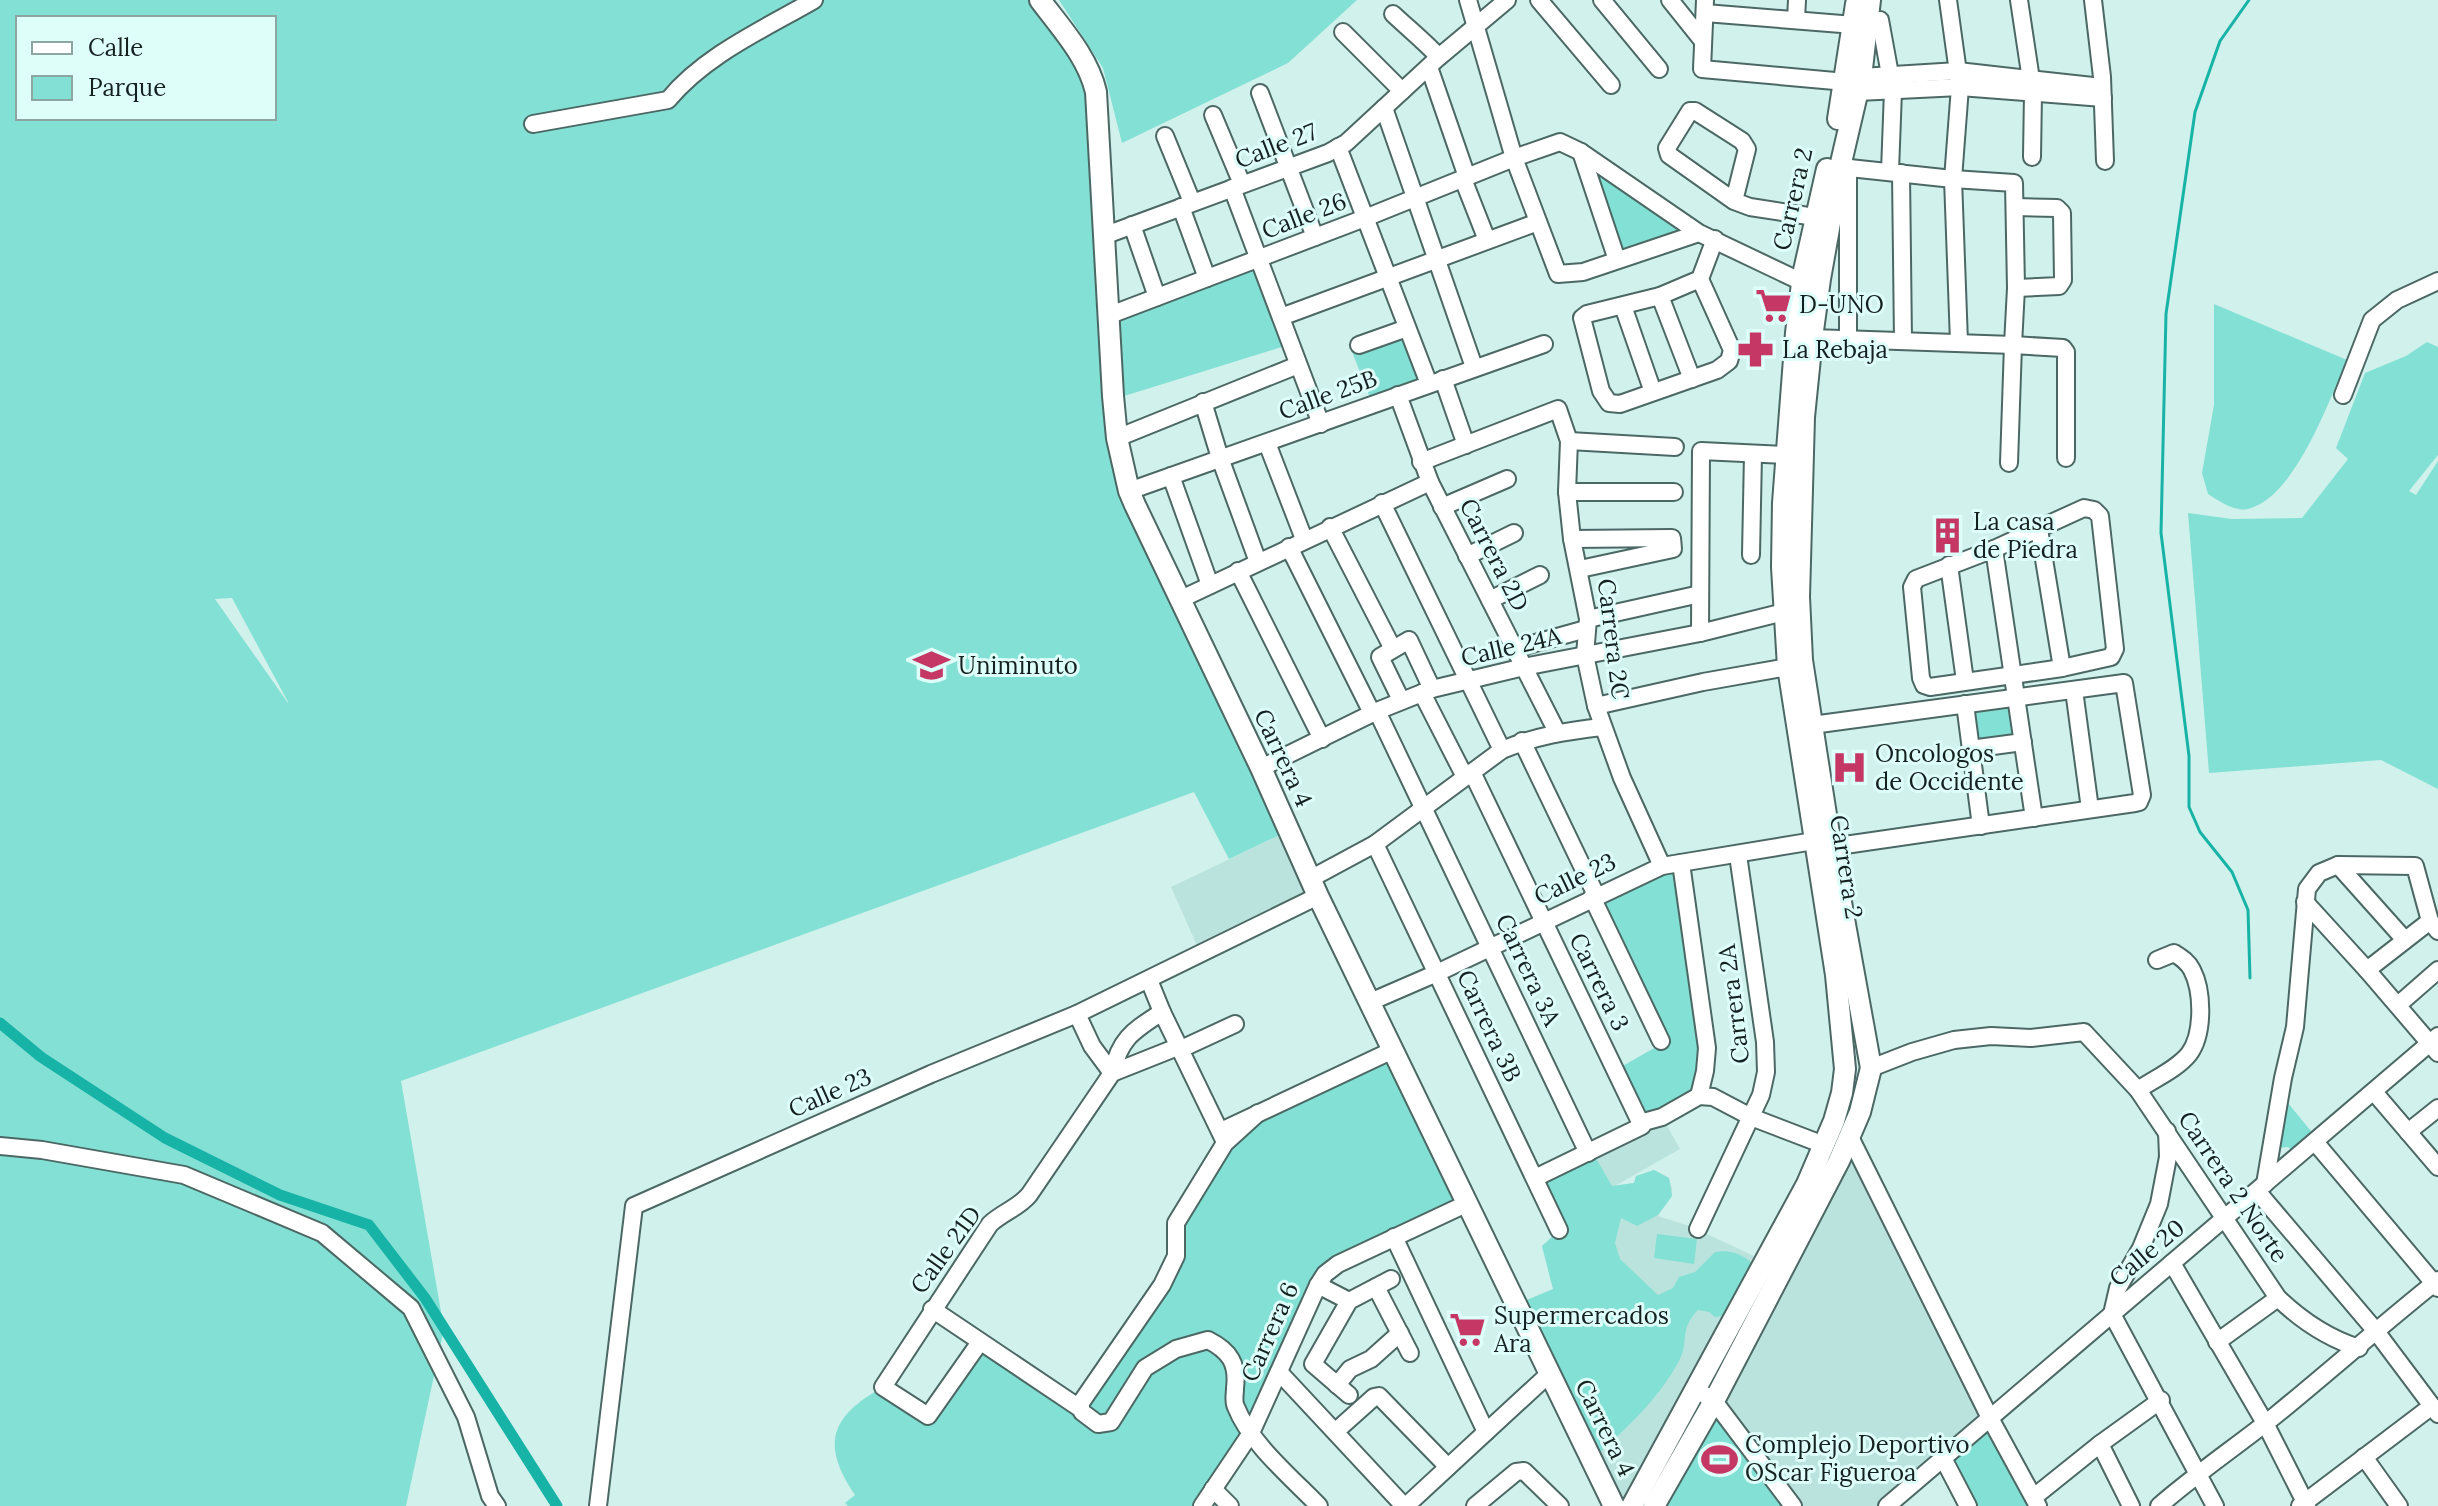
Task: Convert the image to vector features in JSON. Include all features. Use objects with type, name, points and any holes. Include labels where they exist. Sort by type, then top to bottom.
[{"type":"main road","name":"Carrera 4","points":[[1040,0],[1080,54],[1093,78],[1096,92],[1117,438],[1129,491],[1261,768],[1314,888],[1614,1506]]},
{"type":"main road","name":"Carrera 2","points":[[1632,1506],[1706,1395],[1850,1137],[1871,1068],[1788,667],[1782,567],[1786,455],[1811,271],[1815,217],[1855,84],[1856,0]]},
{"type":"main road","name":"Carrera 2","points":[[1654,1506],[1824,1145],[1834,1121],[1845,1069],[1812,725],[1802,660],[1799,597],[1804,417],[1812,338],[1811,271],[1844,167],[1870,0]]},
{"type":"street","points":[[533,124],[668,100],[685,79],[717,57],[814,0]]},
{"type":"street","name":"Calle 27","points":[[1106,235],[1338,147],[1507,0]]},
{"type":"street","points":[[1539,0],[1611,85]]},
{"type":"street","points":[[1602,0],[1659,69]]},
{"type":"street","points":[[1670,0],[1702,40]]},
{"type":"street","points":[[1796,19],[1797,0]]},
{"type":"street","points":[[1948,0],[1959,79],[1953,179],[1959,342]]},
{"type":"street","points":[[2019,0],[2032,86],[2032,157]]},
{"type":"street","points":[[2093,0],[2105,161]]},
{"type":"street","points":[[1467,2],[1514,158],[1558,274],[1583,272],[1707,236]]},
{"type":"street","points":[[1854,25],[1705,6],[1702,69],[1855,84],[1959,79],[2102,92]]},
{"type":"street","points":[[1393,14],[1419,34],[1434,62],[1465,178],[1487,240]]},
{"type":"street","points":[[1880,20],[1892,83],[1903,341]]},
{"type":"street","points":[[1343,32],[1402,91]]},
{"type":"street","points":[[1260,93],[1315,237]]},
{"type":"street","points":[[1384,108],[1474,367]]},
{"type":"street","points":[[1734,201],[1747,149],[1742,141],[1695,111],[1690,111],[1667,148],[1669,155],[1734,201],[1750,207],[1815,217]]},
{"type":"street","points":[[1213,115],[1258,259],[1321,424]]},
{"type":"street","points":[[1165,136],[1207,278]]},
{"type":"street","name":"Calle 26","points":[[1110,315],[1560,142],[1581,152]]},
{"type":"street","points":[[1338,147],[1407,328],[1466,445],[1421,462]]},
{"type":"street","points":[[1581,152],[1707,236],[1811,271]]},
{"type":"street","points":[[1581,152],[1617,260]]},
{"type":"street","points":[[1848,339],[1844,167],[2014,183],[2016,288],[2009,463]]},
{"type":"street","points":[[2016,207],[2057,208],[2062,213],[2063,266],[2063,280],[2059,286],[2016,288]]},
{"type":"street","points":[[1281,317],[1538,222]]},
{"type":"street","points":[[1132,225],[1157,297]]},
{"type":"street","points":[[1700,279],[1660,296],[1587,314],[1582,318],[1601,391],[1609,403],[1620,404],[1692,379],[1717,370],[1729,361],[1732,350],[1700,279],[1707,236]]},
{"type":"street","points":[[2343,395],[2372,320],[2397,300],[2438,281]]},
{"type":"street","points":[[1660,296],[1692,379]]},
{"type":"street","points":[[1623,306],[1653,392]]},
{"type":"street","points":[[1359,345],[1407,328]]},
{"type":"street","points":[[1812,338],[2063,348],[2066,352],[2066,458]]},
{"type":"street","name":"Calle 25B","points":[[1129,491],[1544,344]]},
{"type":"street","points":[[1117,438],[1300,369]]},
{"type":"street","name":"Carrera 2D","points":[[1398,395],[1430,482],[1557,732]]},
{"type":"street","points":[[1204,405],[1258,562]]},
{"type":"street","name":"Carrera 2C","points":[[1466,445],[1558,409],[1569,441],[1567,492],[1587,624],[1585,655],[1596,706],[1622,778],[1662,866]]},
{"type":"street","points":[[1569,441],[1675,447]]},
{"type":"street","points":[[1267,443],[1297,543],[1374,712],[1424,809]]},
{"type":"street","points":[[1700,633],[1701,451],[1786,455]]},
{"type":"street","points":[[1751,555],[1753,454]]},
{"type":"street","points":[[1171,476],[1210,585]]},
{"type":"street","points":[[1442,507],[1507,479]]},
{"type":"street","points":[[1179,600],[1430,482]]},
{"type":"street","points":[[1567,492],[1674,492]]},
{"type":"street","points":[[1382,503],[1502,750]]},
{"type":"street","points":[[2084,508],[2094,510],[2100,516],[2115,649],[2111,657],[2062,668],[1930,687],[1924,685],[1912,582],[1994,549],[2084,508]]},
{"type":"street","points":[[1336,524],[1398,646]]},
{"type":"street","points":[[2039,529],[2062,668]]},
{"type":"street","points":[[1467,556],[1514,533]]},
{"type":"street","points":[[1572,539],[1672,538],[1673,549],[1580,569]]},
{"type":"street","points":[[1994,549],[2034,818]]},
{"type":"street","points":[[1949,565],[1965,681]]},
{"type":"street","points":[[1238,571],[1322,739]]},
{"type":"street","points":[[1490,600],[1540,575]]},
{"type":"street","points":[[1514,649],[1587,624],[1700,594]]},
{"type":"street","name":"Calle 24A","points":[[1261,768],[1374,712],[1427,691],[1524,667],[1700,633],[1784,612]]},
{"type":"street","points":[[1401,700],[1380,657],[1409,640],[1427,691],[1468,774]]},
{"type":"street","points":[[1596,706],[1677,687],[1788,667]]},
{"type":"street","name":"Calle 23","points":[[1370,1002],[1662,866],[1981,826],[2139,802],[2142,795],[2124,683],[2074,690]]},
{"type":"street","points":[[1812,725],[2074,690],[2090,809]]},
{"type":"street","points":[[1965,704],[1981,826]]},
{"type":"street","name":"Calle 23","points":[[598,1506],[634,1206],[1149,980],[1314,888],[1502,750],[1557,732],[1602,727]]},
{"type":"street","points":[[1522,741],[1661,1041]]},
{"type":"street","points":[[1970,749],[2023,742]]},
{"type":"street","name":"Carrera 3","points":[[1468,774],[1641,1125]]},
{"type":"street","name":"Carrera 3A","points":[[1424,809],[1588,1153]]},
{"type":"street","name":"Carrera 3B","points":[[1375,844],[1559,1230]]},
{"type":"street","name":"Carrera 2A","points":[[1698,1229],[1765,1083],[1765,1042],[1738,855]]},
{"type":"street","points":[[1681,863],[1707,1048],[1699,1096]]},
{"type":"street","points":[[2338,865],[2405,940]]},
{"type":"street","points":[[2172,1263],[2265,1423],[2304,1505],[2364,1457],[2435,1410],[2261,1187],[2295,1027],[2307,889],[2319,873],[2338,865],[2415,866],[2434,926],[2405,940],[2367,970]]},
{"type":"street","points":[[2305,902],[2435,1044]]},
{"type":"street","points":[[2138,1090],[2190,1053],[2202,1022],[2194,972],[2185,960],[2174,953],[2157,960]]},
{"type":"street","points":[[2398,1005],[2438,970]]},
{"type":"street","points":[[1149,980],[1223,1137]]},
{"type":"street","name":"Calle 21D","points":[[980,1342],[928,1416],[883,1387],[990,1224],[999,1215],[1018,1207],[1029,1195],[1112,1073],[1116,1053],[1129,1034],[1162,1012]]},
{"type":"street","points":[[1077,1014],[1092,1046],[1112,1073],[1235,1024]]},
{"type":"street","name":"Carrera 2 Norte","points":[[1871,1068],[1954,1040],[1991,1036],[2031,1038],[2084,1032],[2138,1090],[2278,1298],[2309,1325],[2359,1348]]},
{"type":"street","name":"Calle 20","points":[[1887,1506],[2261,1187],[2435,1044]]},
{"type":"street","points":[[1079,1405],[1162,1285],[1176,1256],[1176,1223],[1223,1137],[1258,1113],[1393,1050]]},
{"type":"street","points":[[2374,1092],[2438,1167]]},
{"type":"street","points":[[1535,1178],[1699,1096],[1713,1097],[1751,1117],[1824,1145]]},
{"type":"street","points":[[2408,1132],[2438,1108]]},
{"type":"street","points":[[2167,1131],[2167,1166],[2159,1204],[2141,1248],[2118,1288],[2112,1314],[2161,1400],[2215,1506]]},
{"type":"street","points":[[1850,1137],[1990,1418],[2036,1502],[2100,1444],[2161,1400]]},
{"type":"street","points":[[2159,1506],[2198,1472],[2359,1348],[2375,1330],[2437,1284],[2315,1142]]},
{"type":"street","points":[[0,1146],[42,1150],[184,1175],[322,1233],[411,1308],[466,1417],[490,1496],[497,1506]]},
{"type":"street","name":"Carrera 6","points":[[1202,1506],[1251,1433],[1325,1274],[1338,1264],[1468,1203]]},
{"type":"street","points":[[1394,1237],[1486,1432]]},
{"type":"street","points":[[1400,1333],[1371,1359],[1350,1369],[1343,1390],[1313,1364],[1349,1301],[1384,1283],[1400,1333],[1410,1353]]},
{"type":"street","points":[[1318,1285],[1349,1301]]},
{"type":"street","points":[[2217,1342],[2278,1298]]},
{"type":"street","points":[[932,1309],[1079,1405],[1082,1412],[1098,1424],[1111,1422],[1145,1368],[1176,1349],[1208,1340],[1222,1347],[1234,1361],[1237,1374],[1234,1404],[1251,1433],[1319,1506]]},
{"type":"street","points":[[1279,1372],[1405,1506],[1549,1374]]},
{"type":"street","points":[[1706,1395],[1793,1506]]},
{"type":"street","points":[[1336,1431],[1379,1396],[1448,1467]]},
{"type":"street","points":[[2100,1444],[2131,1506]]},
{"type":"street","points":[[2364,1457],[2399,1506]]},
{"type":"street","points":[[1943,1458],[1968,1506]]},
{"type":"street","points":[[1478,1506],[1516,1472],[1524,1471],[1560,1506]]},
{"type":"street","points":[[1213,1489],[1230,1506]]},
{"type":"shaded area","points":[[1288,831],[1316,891],[1199,950],[1171,887]]},
{"type":"shaded area","points":[[1662,1117],[1680,1149],[1615,1186],[1634,1183],[1636,1176],[1654,1170],[1669,1178],[1672,1188],[1672,1196],[1658,1216],[1692,1227],[1767,1262],[1625,1506],[1522,1302],[1553,1289],[1542,1246],[1562,1228],[1539,1178]]},
{"type":"shaded area","points":[[1850,1137],[1990,1418],[1887,1506],[1793,1506],[1714,1401]]},
{"type":"green space","points":[[0,0],[1037,0],[1096,92],[1117,438],[1251,771],[1288,831],[1229,859],[1194,792],[401,1081],[444,1329],[406,1506],[0,1506]],"holes":[[[232,598],[288,703],[215,599]]]},
{"type":"green space","points":[[1059,0],[1357,0],[1288,63],[1122,143],[1103,68]]},
{"type":"green space","points":[[1596,171],[1681,233],[1621,256],[1592,174]]},
{"type":"green space","points":[[1256,268],[1285,346],[1121,397],[1116,319]]},
{"type":"green space","points":[[2214,304],[2347,360],[2320,422],[2295,468],[2281,487],[2265,501],[2243,510],[2208,494],[2202,473],[2214,405]]},
{"type":"green space","points":[[1406,331],[1424,381],[1371,400],[1351,349]]},
{"type":"green space","points":[[2427,342],[2438,347],[2438,455],[2409,491],[2416,495],[2438,461],[2438,789],[2381,760],[2209,773],[2188,513],[2232,519],[2302,518],[2348,459],[2336,448],[2365,373],[2406,356]]},
{"type":"green space","points":[[2013,704],[2020,743],[1974,749],[1969,708]]},
{"type":"green space","points":[[1675,869],[1702,1066],[1694,1092],[1642,1118],[1619,1068],[1665,1042],[1598,899]]},
{"type":"green space","points":[[1393,1050],[1468,1203],[1338,1264],[1251,1433],[1202,1506],[848,1506],[845,1503],[855,1495],[837,1461],[836,1433],[842,1420],[865,1398],[883,1387],[928,1416],[980,1342],[1078,1407],[1162,1285],[1174,1237],[1195,1194],[1258,1113]]},
{"type":"green space","points":[[2288,1103],[2315,1136],[2293,1151],[2288,1147],[2279,1148]]},
{"type":"green space","points":[[1594,1155],[1612,1186],[1634,1183],[1636,1176],[1654,1170],[1669,1178],[1672,1196],[1658,1215],[1637,1226],[1621,1218],[1615,1243],[1620,1259],[1658,1295],[1673,1288],[1679,1277],[1695,1272],[1715,1252],[1738,1254],[1755,1267],[1722,1316],[1715,1317],[1698,1310],[1692,1317],[1679,1361],[1662,1387],[1632,1422],[1598,1454],[1522,1302],[1553,1289],[1542,1246],[1562,1228],[1539,1178]]},
{"type":"green space","points":[[1657,1234],[1697,1239],[1694,1264],[1654,1258]]},
{"type":"green space","name":"Complejo Deportivo OScar Figueroa","points":[[1714,1412],[1786,1506],[1662,1506]]},
{"type":"green space","points":[[1990,1418],[2038,1506],[1968,1506],[1943,1458]]},
{"type":"waterway","points":[[2249,0],[2220,41],[2195,112],[2166,314],[2161,533],[2189,756],[2189,807],[2200,832],[2232,872],[2248,910],[2250,978]]},
{"type":"waterway","points":[[0,1023],[41,1057],[165,1138],[280,1195],[369,1225],[425,1298],[557,1506]]},
{"type":"place","name":"D-UNO","points":[[1773,305]]},
{"type":"place","name":"La Rebaja","points":[[1756,350]]},
{"type":"place","name":"La casa de Piedra","points":[[1947,536]]},
{"type":"place","name":"Uniminuto","points":[[932,666]]},
{"type":"place","name":"Oncologos de Occidente","points":[[1849,768]]},
{"type":"place","name":"Supermercados Ara","points":[[1468,1330]]},
{"type":"place","name":"Complejo Deportivo OScar Figueroa","points":[[1719,1459]]}]
